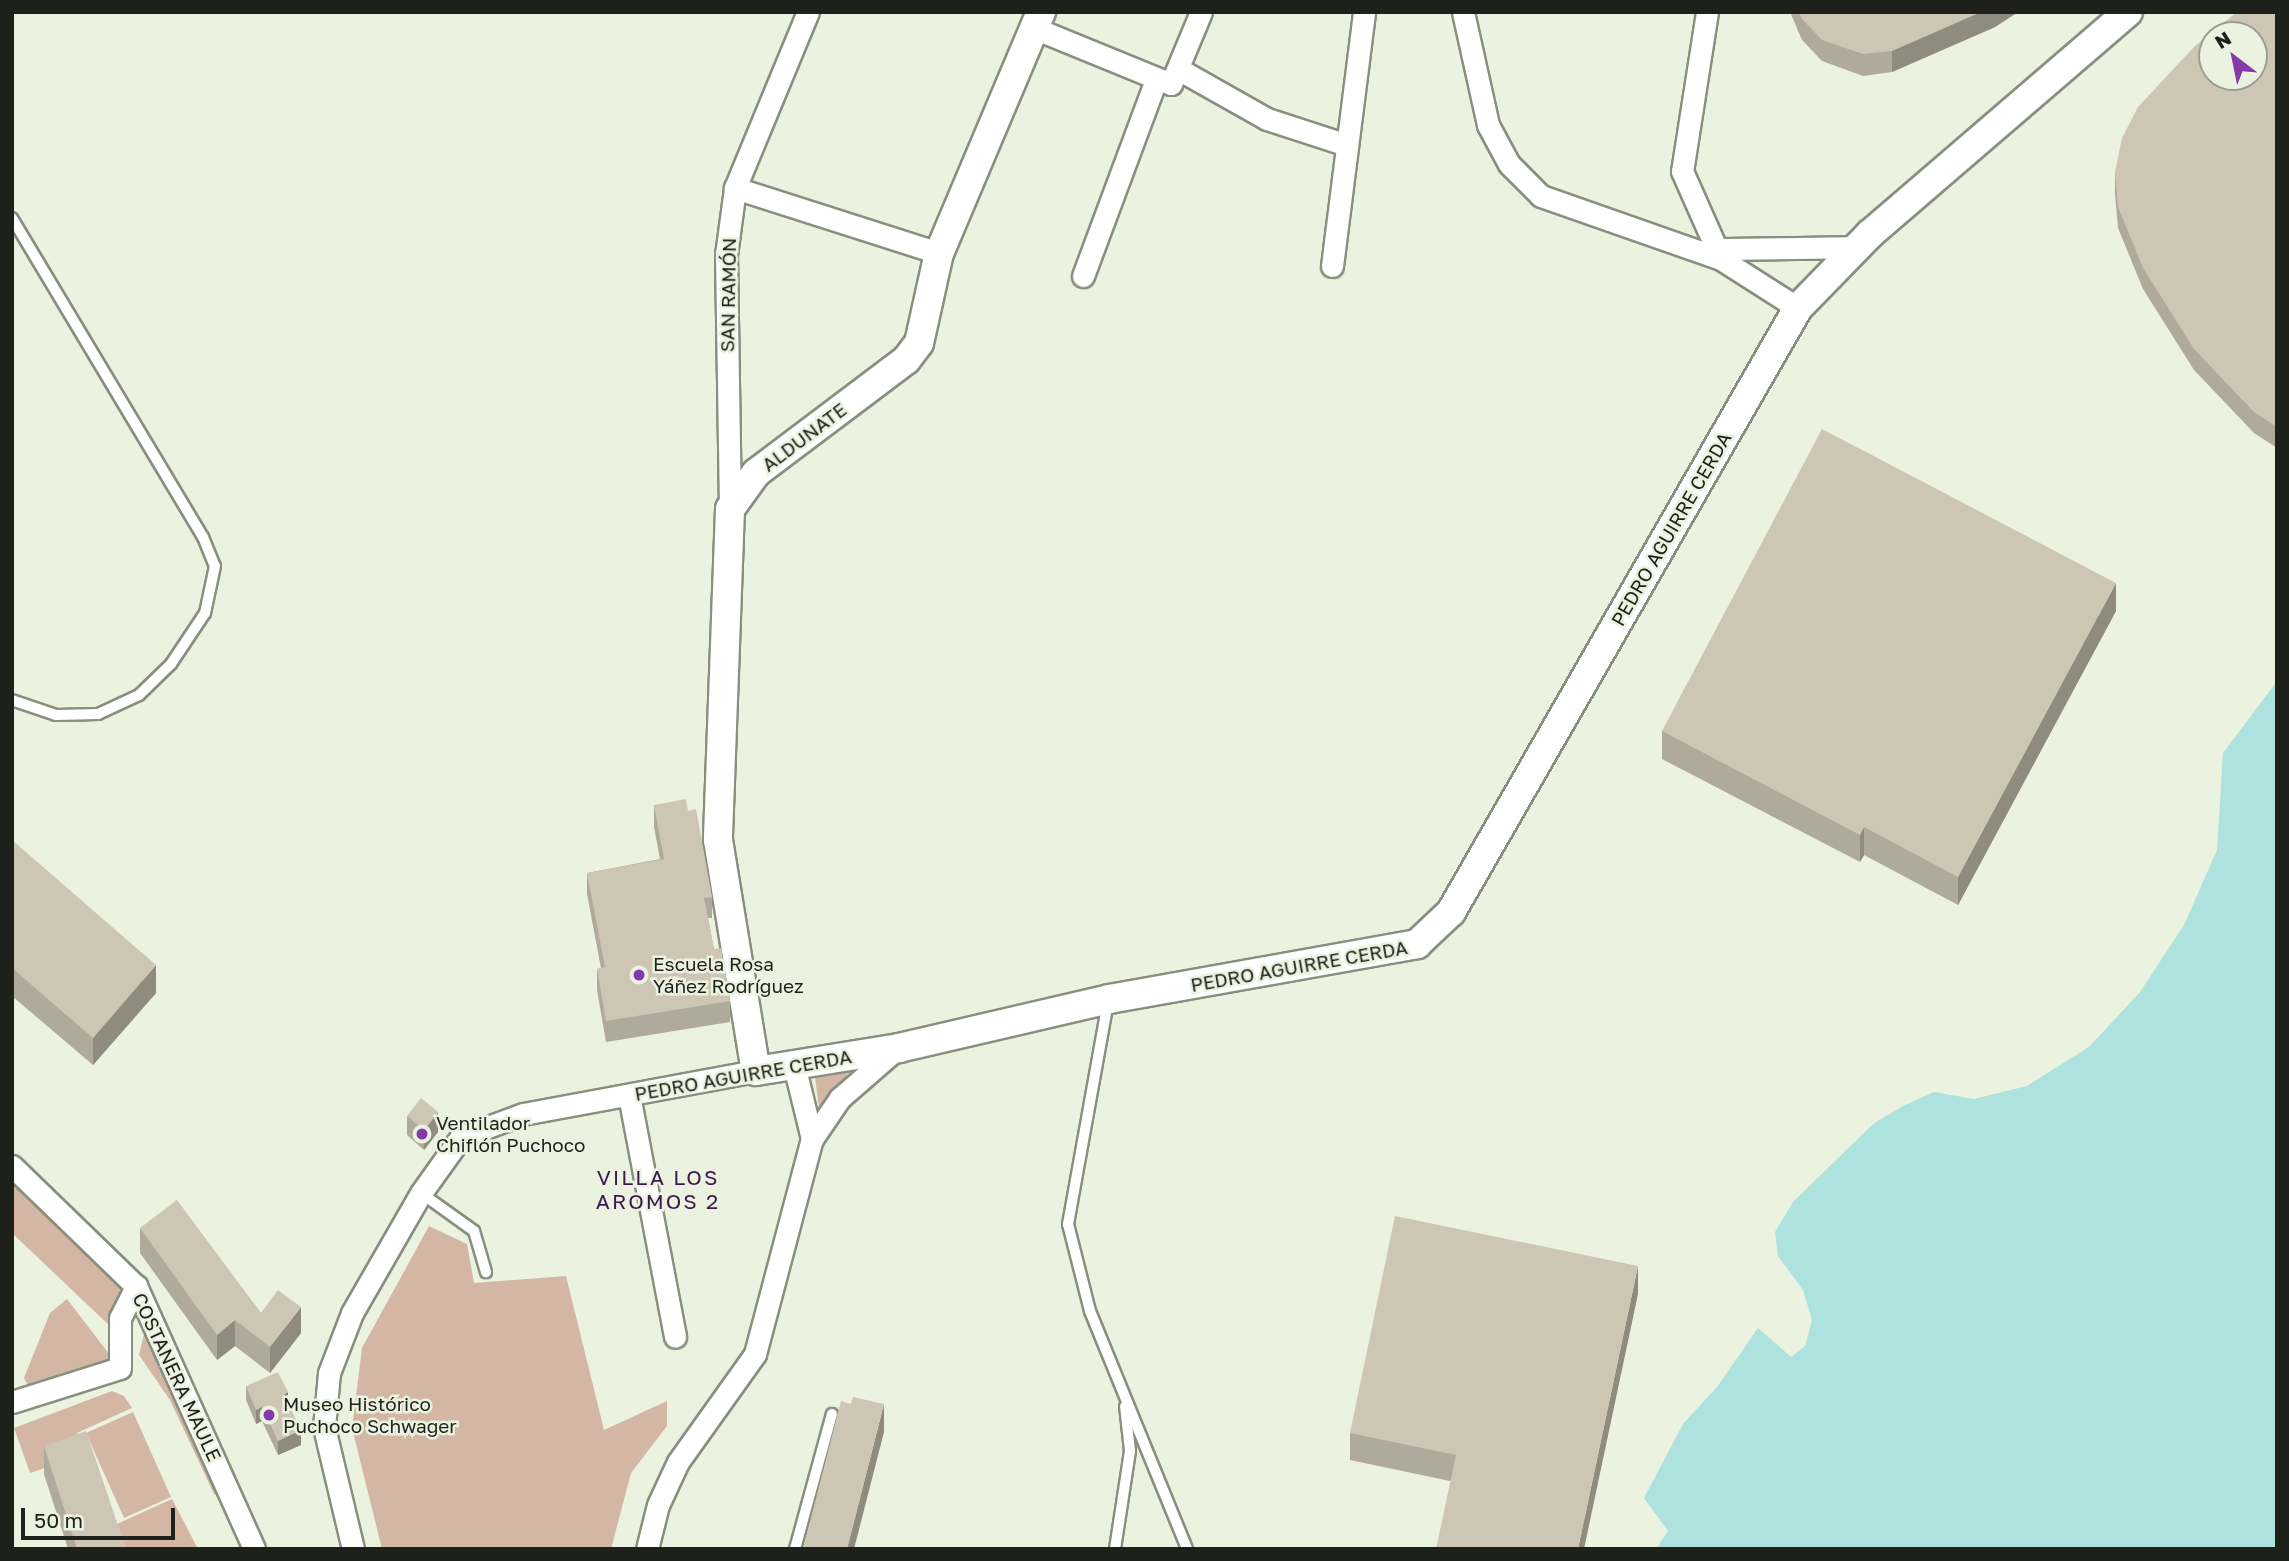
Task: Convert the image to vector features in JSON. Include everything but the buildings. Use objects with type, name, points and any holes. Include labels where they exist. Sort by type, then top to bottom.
[{"type":"street","name":"SAN RAMÓN","points":[[730,509],[726,255],[735,188],[808,12]]},
{"type":"street","points":[[1037,20],[1156,80],[1171,84],[1180,70],[1201,12]]},
{"type":"street","points":[[1332,266],[1364,12]]},
{"type":"street","points":[[1463,12],[1488,125],[1509,164],[1541,196],[1719,254],[1798,307]]},
{"type":"street","points":[[1707,12],[1682,171],[1719,254]]},
{"type":"street","name":"PEDRO AGUIRRE CERDA","points":[[353,1549],[324,1427],[329,1373],[352,1313],[421,1193],[461,1137],[523,1114],[899,1048],[1109,999],[1418,944],[1451,912],[1798,307],[1857,247],[2128,12]]},
{"type":"street","name":"ALDUNATE","points":[[730,509],[755,473],[906,360],[919,344],[939,253],[1037,20]]},
{"type":"street","points":[[1180,70],[1267,119],[1347,145]]},
{"type":"street","points":[[1083,276],[1156,80]]},
{"type":"street","points":[[735,188],[939,253]]},
{"type":"street","points":[[1719,254],[1857,247]]},
{"type":"street","points":[[730,509],[718,840],[756,1071]]},
{"type":"street","points":[[647,1549],[658,1504],[678,1462],[755,1354],[812,1139],[849,1089],[899,1048]]},
{"type":"street","points":[[794,1065],[812,1139]]},
{"type":"street","points":[[629,1095],[675,1337]]},
{"type":"street","name":"COSTANERA MAULE","points":[[12,1166],[136,1286],[254,1549]]},
{"type":"street","points":[[12,1402],[120,1368],[120,1318],[136,1286]]},
{"type":"lane","points":[[12,218],[203,537],[215,566],[205,614],[171,664],[139,695],[98,714],[56,715],[12,700]]},
{"type":"lane","points":[[1109,999],[1068,1224],[1090,1311],[1187,1549]]},
{"type":"lane","points":[[421,1193],[474,1231],[486,1272]]},
{"type":"lane","points":[[1115,1549],[1130,1451],[1123,1392]]},
{"type":"lane","points":[[795,1549],[832,1414]]},
{"type":"shaded area","points":[[851,1070],[819,1108],[815,1077]]},
{"type":"shaded area","points":[[12,1179],[128,1291],[111,1327],[12,1233]]},
{"type":"shaded area","points":[[429,1226],[467,1244],[474,1283],[566,1276],[604,1430],[667,1401],[667,1426],[631,1473],[611,1549],[382,1549],[352,1428],[362,1348]]},
{"type":"shaded area","points":[[67,1299],[116,1363],[31,1392],[24,1378],[50,1313]]},
{"type":"shaded area","points":[[146,1326],[231,1501],[214,1494],[170,1400],[139,1355]]},
{"type":"shaded area","points":[[112,1391],[124,1396],[132,1408],[77,1433],[85,1455],[30,1473],[14,1428]]},
{"type":"shaded area","points":[[133,1412],[171,1497],[124,1518],[86,1433]]},
{"type":"shaded area","points":[[172,1499],[198,1549],[126,1549],[117,1524]]},
{"type":"water","points":[[2277,681],[2277,1549],[1656,1549],[1668,1531],[1644,1498],[1683,1424],[1717,1387],[1758,1328],[1791,1357],[1805,1346],[1812,1320],[1803,1290],[1778,1256],[1775,1232],[1793,1202],[1873,1124],[1903,1106],[1934,1092],[1974,1099],[2027,1086],[2089,1047],[2140,992],[2184,925],[2217,850],[2223,753]]},
{"type":"place","name":"Escuela Rosa Yáñez Rodríguez","points":[[639,975]]},
{"type":"place","name":"Ventilador Chiflón Puchoco","points":[[422,1134]]},
{"type":"place","name":"Museo Histórico Puchoco Schwager","points":[[269,1415]]},
{"type":"district","name":"VILLA LOS AROMOS 2","points":[[658,1189]]}]
